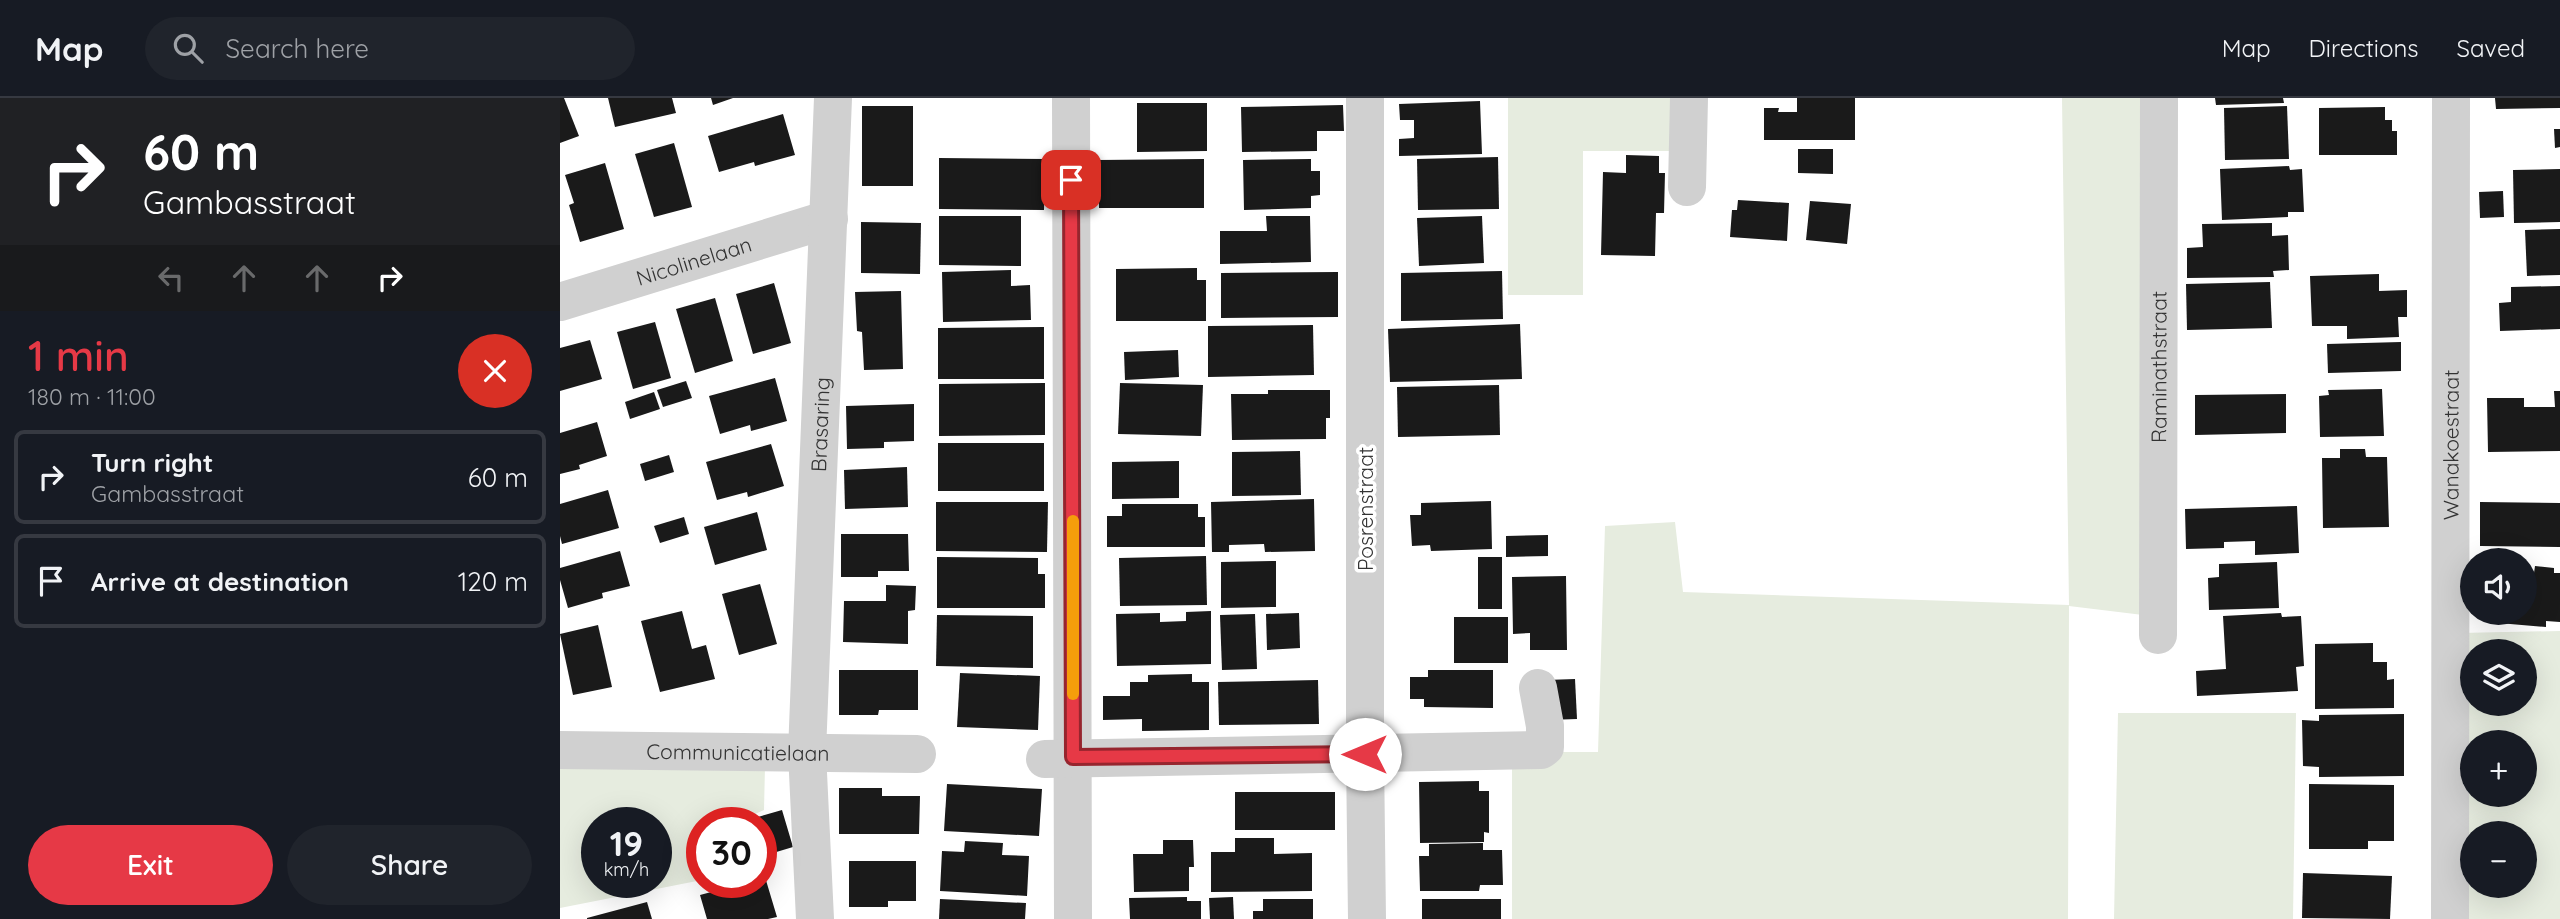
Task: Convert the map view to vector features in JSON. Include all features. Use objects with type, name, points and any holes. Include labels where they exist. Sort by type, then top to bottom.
[{"type":"street","name":"Brasaring","points":[[815,919],[807,752],[832,98]]},
{"type":"street","points":[[1071,98],[1059,758],[1073,919]]},
{"type":"street","name":"Posrenstraat","points":[[1366,98],[1367,919]]},
{"type":"street","points":[[1687,187],[1689,98]]},
{"type":"street","name":"Raminathstraat","points":[[2158,635],[2159,98]]},
{"type":"street","name":"Wanakoestraat","points":[[2450,919],[2451,98]]},
{"type":"street","name":"Nicolinelaan","points":[[560,302],[829,219]]},
{"type":"street","points":[[1059,758],[1541,750],[1545,747],[1545,726],[1538,688]]},
{"type":"street","name":"Communicatielaan","points":[[560,750],[917,754]]},
{"type":"shaded area","points":[[1508,98],[1681,98],[1680,151],[1583,151],[1583,295],[1508,295]]},
{"type":"shaded area","points":[[2062,98],[2142,98],[2143,615],[2069,606],[2068,919],[1512,919],[1512,752],[1598,752],[1605,526],[1675,522],[1683,592],[2069,605]]},
{"type":"shaded area","points":[[2560,631],[2560,919],[2460,919],[2459,633]]},
{"type":"shaded area","points":[[2118,713],[2296,713],[2293,919],[2114,919]]},
{"type":"shaded area","points":[[560,762],[765,766],[764,807],[686,807],[686,883],[672,886],[672,807],[581,807],[581,898],[611,898],[560,908]]},
{"type":"building","points":[[560,98],[564,98],[579,136],[560,143]]},
{"type":"building","points":[[608,98],[672,98],[676,113],[615,127]]},
{"type":"building","points":[[711,98],[733,98],[713,105]]},
{"type":"building","points":[[1797,98],[1855,98],[1855,140],[1764,140],[1764,108],[1779,108],[1778,112],[1797,112]]},
{"type":"building","points":[[2215,98],[2283,98],[2284,103],[2216,105]]},
{"type":"building","points":[[2495,98],[2560,98],[2560,108],[2496,109]]},
{"type":"building","points":[[1480,101],[1482,154],[1399,156],[1399,139],[1414,138],[1414,120],[1400,120],[1399,104]]},
{"type":"building","points":[[1137,103],[1207,103],[1207,151],[1137,152]]},
{"type":"building","points":[[1343,105],[1344,131],[1317,131],[1317,151],[1242,152],[1241,107]]},
{"type":"building","points":[[862,106],[913,106],[913,186],[862,186]]},
{"type":"building","points":[[2287,106],[2289,159],[2225,160],[2224,108]]},
{"type":"building","points":[[2385,107],[2385,120],[2392,120],[2392,131],[2397,131],[2397,155],[2319,155],[2319,108]]},
{"type":"building","points":[[783,114],[795,155],[755,166],[754,162],[719,172],[708,136]]},
{"type":"building","points":[[2554,129],[2560,129],[2560,147],[2555,148]]},
{"type":"building","points":[[674,143],[692,207],[654,217],[635,154]]},
{"type":"building","points":[[1798,149],[1833,149],[1833,174],[1798,173]]},
{"type":"building","points":[[1626,155],[1659,156],[1659,173],[1665,173],[1664,213],[1656,213],[1655,256],[1601,255],[1603,172],[1626,173]]},
{"type":"building","points":[[1498,157],[1499,209],[1418,210],[1417,159]]},
{"type":"building","points":[[939,158],[1045,159],[1044,210],[939,209]]},
{"type":"building","points":[[1204,159],[1204,208],[1099,208],[1098,160]]},
{"type":"building","points":[[1311,159],[1311,171],[1320,171],[1320,195],[1311,196],[1311,208],[1244,210],[1243,160]]},
{"type":"building","points":[[605,163],[624,229],[580,242],[569,205],[574,203],[565,175]]},
{"type":"building","points":[[2289,166],[2290,170],[2302,169],[2304,212],[2288,212],[2288,217],[2222,220],[2220,169]]},
{"type":"building","points":[[2560,169],[2560,222],[2514,223],[2513,170]]},
{"type":"building","points":[[2503,191],[2504,217],[2480,218],[2479,192]]},
{"type":"building","points":[[1738,200],[1789,203],[1787,241],[1730,237],[1732,210],[1737,210]]},
{"type":"building","points":[[1810,201],[1851,204],[1847,244],[1806,240]]},
{"type":"building","points":[[939,216],[1021,216],[1021,266],[939,265]]},
{"type":"building","points":[[1266,216],[1310,216],[1311,262],[1220,264],[1220,231],[1267,231]]},
{"type":"building","points":[[1482,216],[1484,263],[1419,266],[1417,218]]},
{"type":"building","points":[[861,222],[921,223],[920,274],[861,273]]},
{"type":"building","points":[[2272,223],[2272,236],[2288,235],[2289,270],[2273,271],[2274,277],[2187,278],[2187,248],[2203,247],[2202,224]]},
{"type":"building","points":[[2560,229],[2560,275],[2527,276],[2525,230]]},
{"type":"building","points":[[1197,268],[1197,280],[1206,280],[1206,321],[1116,321],[1116,269]]},
{"type":"building","points":[[1011,270],[1011,286],[1030,285],[1031,320],[943,322],[942,272]]},
{"type":"building","points":[[1502,271],[1503,319],[1401,321],[1401,273]]},
{"type":"building","points":[[1338,272],[1338,317],[1221,318],[1221,273]]},
{"type":"building","points":[[2379,274],[2379,291],[2407,290],[2407,317],[2398,317],[2399,337],[2347,339],[2347,326],[2312,326],[2310,276]]},
{"type":"building","points":[[2270,282],[2272,328],[2187,330],[2186,284]]},
{"type":"building","points":[[774,283],[791,343],[753,354],[736,294]]},
{"type":"building","points":[[2560,286],[2560,329],[2500,331],[2499,303],[2511,302],[2511,287]]},
{"type":"building","points":[[901,291],[903,369],[864,370],[862,332],[857,331],[855,292]]},
{"type":"building","points":[[715,298],[733,361],[695,373],[676,309]]},
{"type":"building","points":[[655,322],[671,378],[633,389],[617,332]]},
{"type":"building","points":[[1520,324],[1522,379],[1390,382],[1388,329]]},
{"type":"building","points":[[1313,325],[1314,375],[1208,377],[1208,326]]},
{"type":"building","points":[[1044,327],[1044,379],[938,379],[938,328]]},
{"type":"building","points":[[590,340],[602,379],[560,391],[560,348]]},
{"type":"building","points":[[2401,342],[2401,371],[2328,373],[2327,344]]},
{"type":"building","points":[[1178,350],[1179,377],[1125,380],[1124,352]]},
{"type":"building","points":[[775,378],[787,421],[751,431],[750,425],[720,434],[709,396]]},
{"type":"building","points":[[686,381],[692,398],[663,407],[657,390]]},
{"type":"building","points":[[1045,383],[1045,435],[939,436],[939,384]]},
{"type":"building","points":[[1120,383],[1203,385],[1201,436],[1118,434]]},
{"type":"building","points":[[1499,385],[1500,435],[1398,437],[1397,387]]},
{"type":"building","points":[[2382,389],[2384,436],[2320,437],[2319,396],[2329,395],[2328,390]]},
{"type":"building","points":[[1268,390],[1330,390],[1330,418],[1326,418],[1326,439],[1232,440],[1231,394],[1268,394]]},
{"type":"building","points":[[2554,391],[2560,391],[2560,451],[2488,452],[2487,398],[2524,398],[2524,407],[2555,407]]},
{"type":"building","points":[[654,392],[660,409],[630,419],[625,402]]},
{"type":"building","points":[[2286,394],[2286,433],[2195,435],[2195,395]]},
{"type":"building","points":[[914,404],[914,441],[884,442],[884,448],[847,449],[846,406]]},
{"type":"building","points":[[597,422],[607,456],[579,465],[580,469],[560,474],[560,433]]},
{"type":"building","points":[[938,443],[1044,443],[1044,491],[938,491]]},
{"type":"building","points":[[771,444],[784,486],[748,497],[747,492],[717,500],[706,462]]},
{"type":"building","points":[[2340,449],[2365,449],[2366,457],[2387,457],[2389,527],[2323,528],[2322,458],[2340,458]]},
{"type":"building","points":[[1300,451],[1301,495],[1232,496],[1232,452]]},
{"type":"building","points":[[669,455],[674,472],[645,481],[640,464]]},
{"type":"building","points":[[1179,461],[1179,498],[1112,499],[1112,462]]},
{"type":"building","points":[[907,467],[908,507],[845,509],[844,470]]},
{"type":"building","points":[[608,490],[619,528],[562,544],[560,504]]},
{"type":"building","points":[[1314,499],[1315,551],[1265,552],[1264,544],[1229,545],[1229,552],[1212,552],[1211,502]]},
{"type":"building","points":[[1491,501],[1492,549],[1431,551],[1430,545],[1412,546],[1410,515],[1421,515],[1421,503]]},
{"type":"building","points":[[936,502],[1048,502],[1047,552],[936,551]]},
{"type":"building","points":[[2480,502],[2560,503],[2560,547],[2480,546]]},
{"type":"building","points":[[1122,504],[1198,504],[1198,517],[1205,517],[1205,547],[1107,547],[1107,516],[1122,516]]},
{"type":"building","points":[[2297,506],[2299,553],[2255,555],[2255,541],[2224,542],[2224,548],[2186,549],[2185,509]]},
{"type":"building","points":[[757,512],[767,550],[715,565],[704,527]]},
{"type":"building","points":[[684,517],[689,534],[660,543],[654,526]]},
{"type":"building","points":[[841,534],[908,534],[909,571],[878,571],[878,577],[841,577]]},
{"type":"building","points":[[1548,535],[1548,556],[1506,557],[1506,536]]},
{"type":"building","points":[[620,551],[630,586],[602,593],[603,598],[568,608],[560,580],[560,568]]},
{"type":"building","points":[[1206,556],[1207,605],[1120,606],[1119,558]]},
{"type":"building","points":[[937,557],[1038,558],[1038,574],[1045,574],[1045,608],[937,608]]},
{"type":"building","points":[[1478,557],[1502,557],[1502,609],[1478,609]]},
{"type":"building","points":[[1276,561],[1276,607],[1221,608],[1221,562]]},
{"type":"building","points":[[2277,562],[2279,608],[2209,610],[2208,578],[2219,577],[2219,564]]},
{"type":"building","points":[[2537,566],[2554,568],[2554,573],[2560,573],[2560,622],[2546,621],[2546,627],[2522,625],[2537,625]]},
{"type":"building","points":[[1566,576],[1567,650],[1530,650],[1530,633],[1513,634],[1512,577]]},
{"type":"building","points":[[760,584],[777,644],[739,655],[722,594]]},
{"type":"building","points":[[886,585],[916,586],[915,610],[908,611],[908,644],[843,642],[844,601],[886,601]]},
{"type":"building","points":[[682,611],[692,649],[706,645],[715,679],[660,692],[641,621]]},
{"type":"building","points":[[1211,611],[1211,664],[1117,666],[1116,614],[1160,613],[1160,622],[1186,621],[1186,612]]},
{"type":"building","points":[[1299,613],[1300,648],[1267,650],[1266,614]]},
{"type":"building","points":[[2281,613],[2282,617],[2301,616],[2304,666],[2296,667],[2298,691],[2197,696],[2196,671],[2226,669],[2223,616]]},
{"type":"building","points":[[1255,614],[1257,669],[1222,670],[1220,615]]},
{"type":"building","points":[[937,615],[1033,616],[1033,668],[936,666]]},
{"type":"building","points":[[1454,617],[1508,617],[1508,663],[1454,663]]},
{"type":"building","points":[[598,625],[612,687],[573,695],[560,634]]},
{"type":"building","points":[[2373,643],[2373,662],[2387,662],[2387,680],[2394,679],[2394,708],[2315,709],[2315,644]]},
{"type":"building","points":[[839,670],[918,670],[918,710],[879,710],[878,715],[839,715]]},
{"type":"building","points":[[1428,670],[1493,670],[1493,708],[1424,707],[1424,699],[1410,699],[1410,677],[1428,677]]},
{"type":"building","points":[[960,673],[1040,676],[1038,730],[957,727]]},
{"type":"building","points":[[1192,674],[1192,682],[1209,682],[1209,730],[1142,731],[1142,719],[1103,720],[1103,696],[1130,696],[1130,682],[1148,682],[1148,675]]},
{"type":"building","points":[[1575,679],[1577,719],[1548,720],[1546,680]]},
{"type":"building","points":[[1318,680],[1319,724],[1219,725],[1218,682]]},
{"type":"building","points":[[2404,714],[2404,776],[2319,777],[2319,767],[2303,766],[2302,720],[2319,721],[2319,715]]},
{"type":"building","points":[[1479,781],[1479,791],[1489,791],[1489,833],[1484,832],[1484,842],[1420,843],[1419,782]]},
{"type":"building","points":[[947,784],[1042,789],[1039,836],[944,831]]},
{"type":"building","points":[[2309,784],[2394,785],[2394,841],[2368,841],[2368,849],[2309,849]]},
{"type":"building","points":[[839,788],[882,788],[882,796],[920,796],[919,834],[839,834]]},
{"type":"building","points":[[1235,792],[1335,792],[1335,830],[1235,830]]},
{"type":"building","points":[[782,810],[793,847],[777,852],[777,811]]},
{"type":"building","points":[[1235,838],[1274,838],[1274,854],[1312,853],[1312,891],[1211,892],[1211,852],[1235,852]]},
{"type":"building","points":[[1163,840],[1193,840],[1194,867],[1189,867],[1189,891],[1134,892],[1133,854],[1163,854]]},
{"type":"building","points":[[965,841],[1003,843],[1002,855],[1029,856],[1027,896],[940,891],[942,851],[964,852]]},
{"type":"building","points":[[1483,843],[1483,850],[1502,850],[1503,885],[1480,885],[1479,891],[1420,891],[1419,856],[1429,856],[1429,844]]},
{"type":"building","points":[[849,861],[916,861],[916,901],[888,901],[888,907],[849,907]]},
{"type":"building","points":[[2303,873],[2392,876],[2390,919],[2302,918]]},
{"type":"building","points":[[1187,897],[1187,901],[1201,901],[1201,919],[1130,919],[1129,898]]},
{"type":"building","points":[[1233,897],[1234,919],[1210,919],[1209,898]]},
{"type":"building","points":[[701,898],[771,898],[777,917],[768,919],[707,919]]},
{"type":"building","points":[[940,899],[1026,903],[1025,919],[939,919]]},
{"type":"building","points":[[1263,899],[1313,899],[1313,919],[1253,919],[1253,911],[1263,911]]},
{"type":"building","points":[[1422,899],[1501,899],[1501,919],[1422,919]]},
{"type":"building","points":[[647,902],[652,919],[587,919],[587,918]]},
{"type":"slow traffic","points":[[1073,521],[1073,694]]},
{"type":"route","points":[[1071,180],[1073,757],[1365,754]]}]
